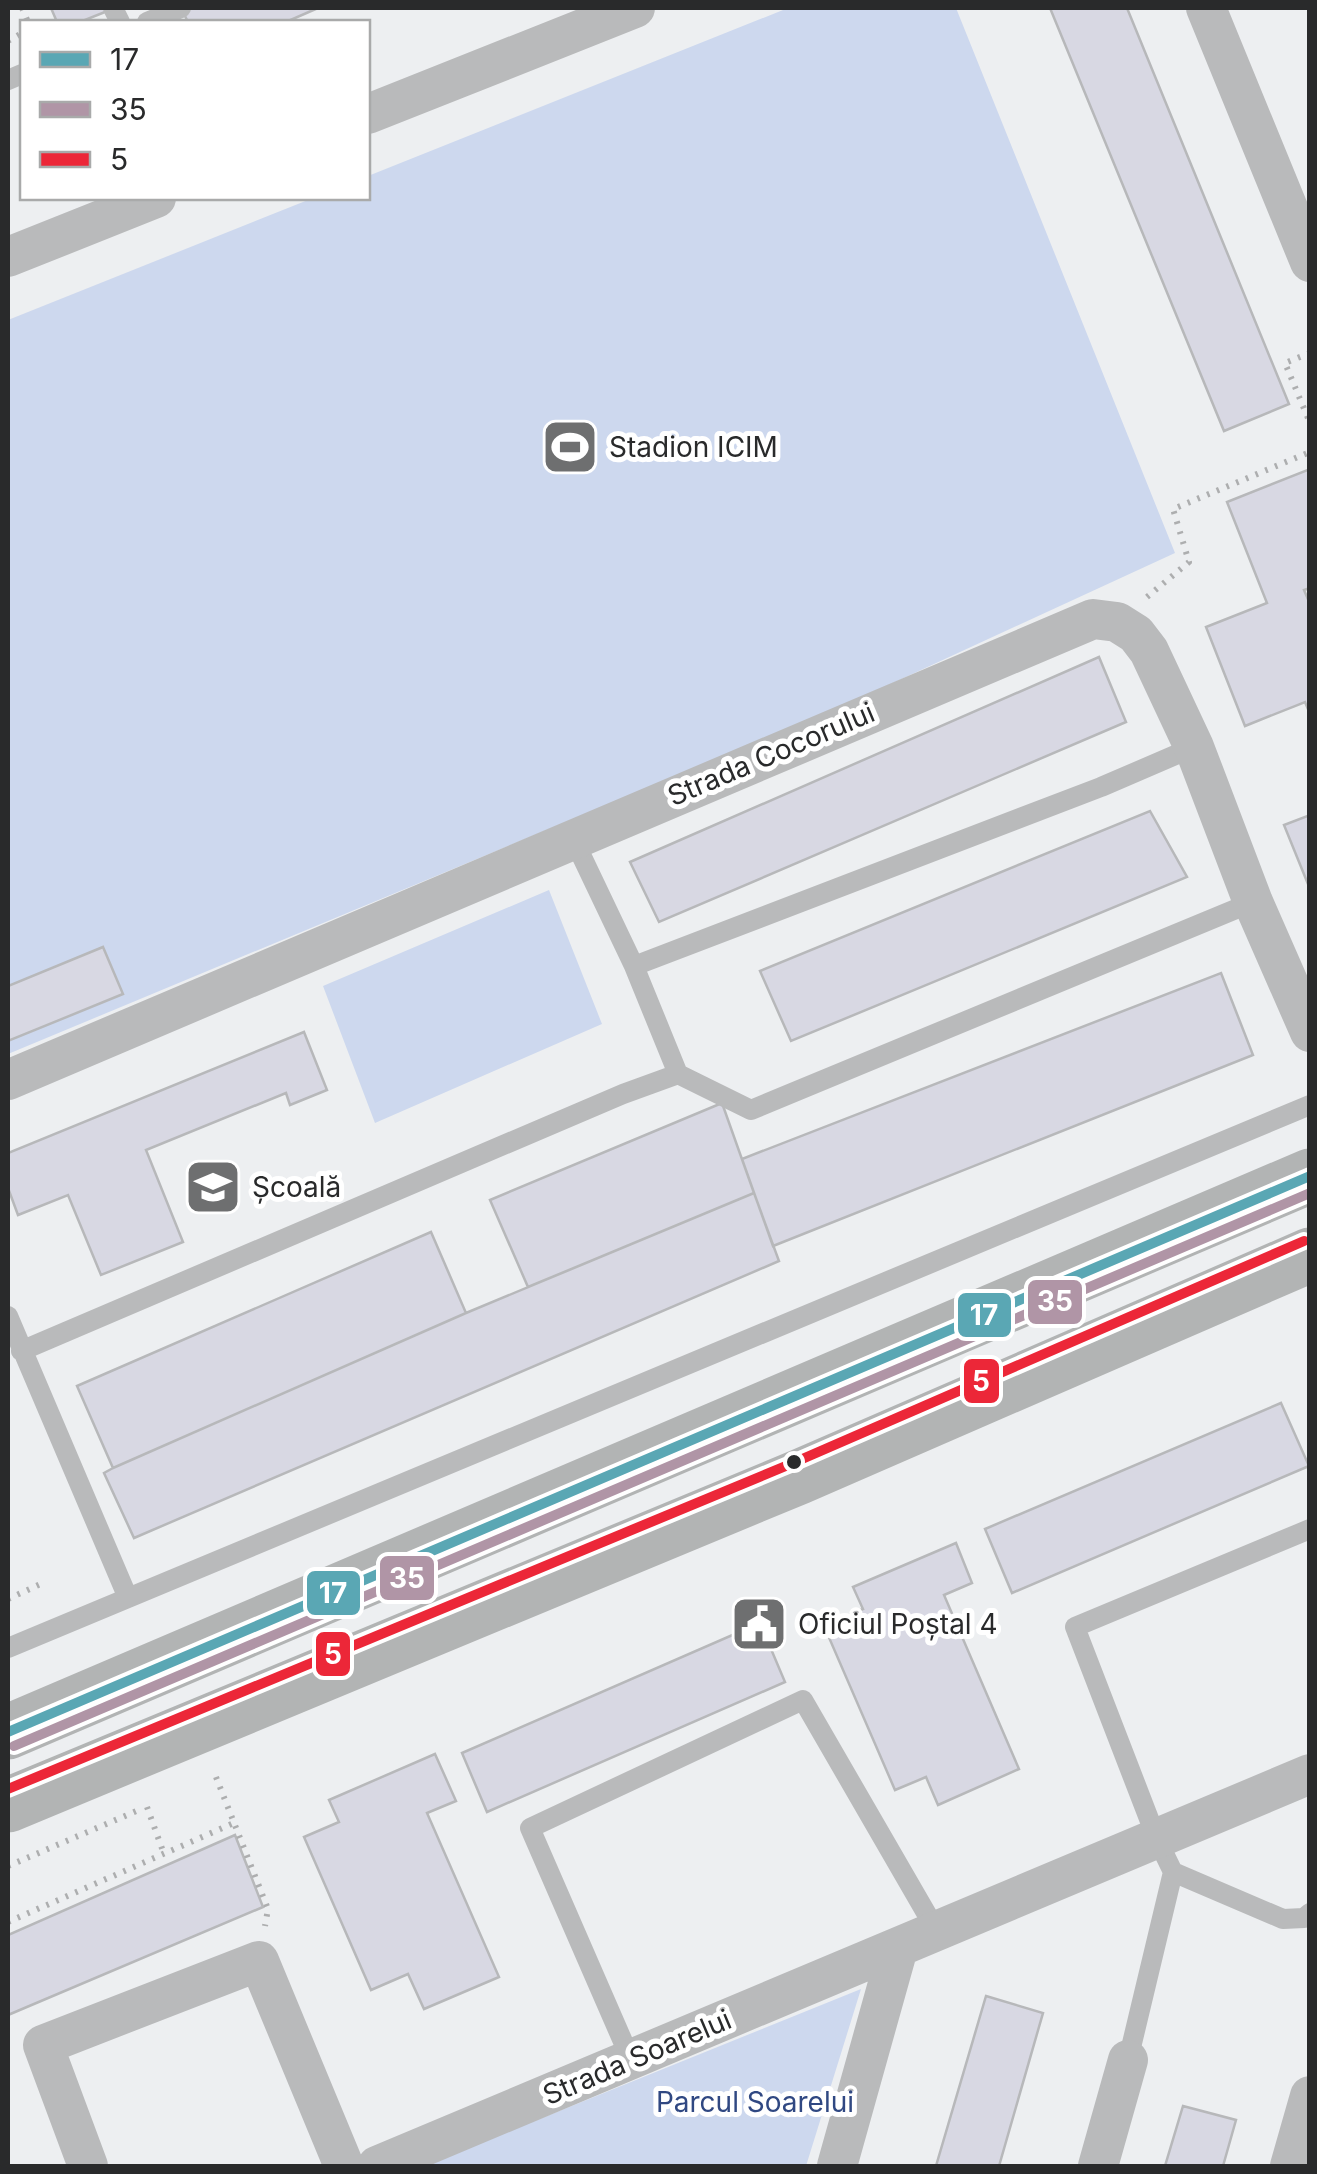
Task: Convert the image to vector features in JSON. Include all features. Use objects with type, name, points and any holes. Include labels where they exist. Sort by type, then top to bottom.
[{"type":"main road","points":[[8,1732],[1310,1176]]},
{"type":"main road","points":[[8,1805],[800,1477],[1310,1256]]},
{"type":"street","points":[[370,113],[635,8]]},
{"type":"street","points":[[1206,8],[1299,206],[1310,262]]},
{"type":"street","points":[[8,257],[151,200]]},
{"type":"street","name":"Strada Cocorului","points":[[8,1080],[1064,630],[1093,620],[1117,622]]},
{"type":"street","points":[[1117,622],[1136,634],[1150,652],[1194,747],[1253,902],[1310,1032]]},
{"type":"street","name":"Strada Soarelui","points":[[377,2166],[936,1930],[1164,1854],[1310,1774]]},
{"type":"street","points":[[837,2166],[898,1948]]},
{"type":"street","points":[[88,2166],[43,2045],[259,1962],[344,2166]]},
{"type":"street","points":[[1098,2166],[1128,2060]]},
{"type":"street","points":[[1299,2152],[1310,2096]]},
{"type":"lane","points":[[152,20],[182,8]]},
{"type":"lane","points":[[634,966],[1101,788],[1194,747]]},
{"type":"lane","points":[[573,838],[634,966],[678,1074],[751,1110],[1253,902]]},
{"type":"lane","points":[[22,1351],[678,1074]]},
{"type":"lane","points":[[8,1648],[1310,1105]]},
{"type":"lane","points":[[8,1316],[128,1598]]},
{"type":"lane","points":[[1128,2060],[1164,1854],[1076,1628],[1310,1529]]},
{"type":"lane","points":[[631,2060],[530,1828],[803,1700],[936,1930]]},
{"type":"lane","points":[[1164,1854],[1283,1919],[1304,1918],[1310,1913]]},
{"type":"path","points":[[1310,353],[1285,363],[1310,423]]},
{"type":"path","points":[[1117,622],[1189,562],[1172,509],[1310,452]]},
{"type":"path","points":[[8,1599],[45,1582]]},
{"type":"path","points":[[216,1777],[268,1909],[259,1962]]},
{"type":"path","points":[[148,1806],[164,1854]]},
{"type":"path","points":[[8,1866],[139,1810]]},
{"type":"path","points":[[8,1922],[234,1823]]},
{"type":"green space","name":"Stadion ICIM","points":[[788,8],[956,8],[1175,553],[830,712],[8,1054],[8,320],[308,200],[370,200],[370,175]]},
{"type":"green space","points":[[549,890],[602,1024],[375,1123],[323,986]]},
{"type":"green space","name":"Parcul Soarelui","points":[[861,1989],[806,2166],[423,2166]]},
{"type":"building","points":[[51,8],[115,8],[85,20],[56,20]]},
{"type":"building","points":[[181,8],[318,8],[291,20],[187,20]]},
{"type":"building","points":[[1050,8],[1127,8],[1289,404],[1224,431]]},
{"type":"building","points":[[1310,469],[1310,588],[1304,590],[1310,604],[1310,714],[1305,702],[1245,726],[1206,627],[1267,603],[1227,502]]},
{"type":"building","points":[[1099,657],[1126,722],[659,922],[630,862]]},
{"type":"building","points":[[1150,811],[1187,877],[791,1041],[760,971]]},
{"type":"building","points":[[1310,815],[1310,889],[1284,825]]},
{"type":"building","points":[[103,947],[123,994],[8,1041],[8,986]]},
{"type":"building","points":[[1221,973],[1253,1055],[773,1246],[742,1159]]},
{"type":"building","points":[[304,1032],[327,1090],[290,1105],[286,1093],[146,1150],[183,1242],[101,1275],[68,1195],[18,1215],[8,1188],[8,1153]]},
{"type":"building","points":[[722,1103],[754,1193],[528,1287],[490,1200]]},
{"type":"building","points":[[754,1193],[779,1261],[134,1538],[104,1473],[466,1313]]},
{"type":"building","points":[[431,1232],[466,1313],[113,1468],[77,1386]]},
{"type":"building","points":[[1281,1403],[1309,1466],[1012,1593],[985,1529]]},
{"type":"building","points":[[956,1543],[972,1583],[944,1595],[1019,1769],[938,1805],[926,1777],[895,1790],[824,1626],[863,1609],[853,1587]]},
{"type":"building","points":[[760,1623],[785,1682],[487,1812],[462,1753]]},
{"type":"building","points":[[435,1754],[456,1801],[427,1813],[499,1977],[424,2009],[408,1974],[371,1990],[304,1837],[339,1822],[329,1800]]},
{"type":"building","points":[[235,1835],[263,1907],[8,2015],[8,1935]]},
{"type":"building","points":[[986,1996],[1043,2013],[999,2166],[936,2166]]},
{"type":"building","points":[[1183,2106],[1236,2120],[1223,2166],[1165,2166]]},
{"type":"transit line","name":"17","points":[[8,1732],[1310,1176]]},
{"type":"transit line","name":"35","points":[[14,1746],[1310,1193]]},
{"type":"transit line","name":"5","points":[[8,1789],[793,1463],[1304,1241]]},
{"type":"place","name":"Stadion ICIM","points":[[570,447]]},
{"type":"place","name":"Școală","points":[[213,1187]]},
{"type":"place","name":"Oficiul Poștal 4","points":[[759,1624]]}]
